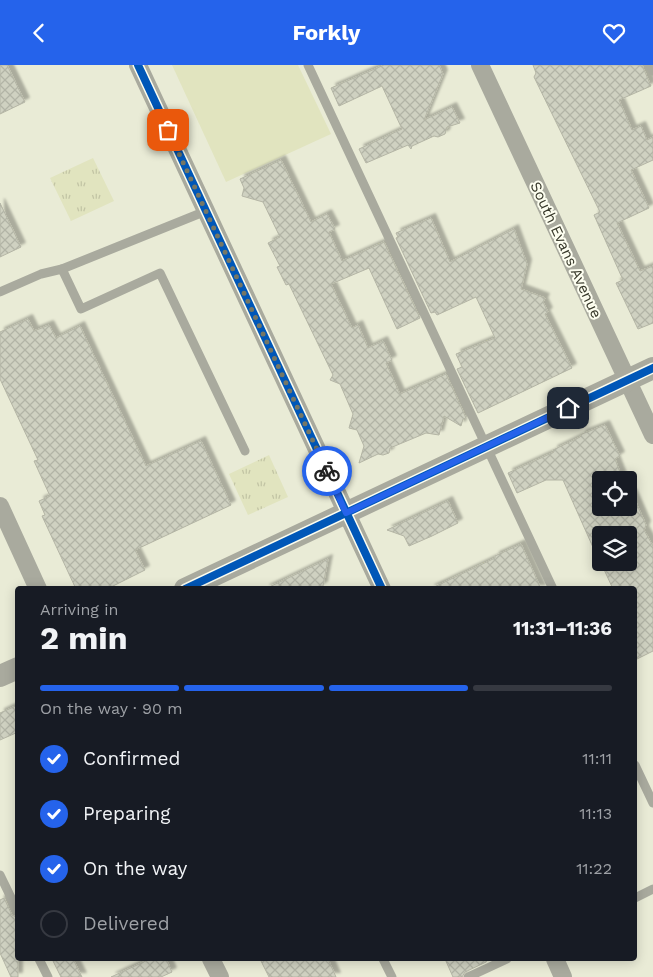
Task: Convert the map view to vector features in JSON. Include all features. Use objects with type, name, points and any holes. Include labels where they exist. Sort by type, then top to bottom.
[{"type":"street","points":[[138,65],[381,586]]},
{"type":"street","name":"South Evans Avenue","points":[[480,65],[653,435]]},
{"type":"street","points":[[199,586],[346,513],[653,367]]},
{"type":"street","points":[[0,507],[37,586]]},
{"type":"street","points":[[0,676],[15,669]]},
{"type":"street","points":[[212,961],[220,977]]},
{"type":"street","points":[[556,961],[563,977]]},
{"type":"lane","points":[[308,65],[552,586]]},
{"type":"lane","points":[[650,65],[653,71]]},
{"type":"lane","points":[[0,292],[41,273],[62,269],[206,211]]},
{"type":"lane","points":[[62,269],[81,309],[160,273],[245,451]]},
{"type":"lane","points":[[637,769],[653,803]]},
{"type":"lane","points":[[0,875],[15,906]]},
{"type":"lane","points":[[637,897],[653,889]]},
{"type":"lane","points":[[40,961],[48,977]]},
{"type":"lane","points":[[384,961],[392,977]]},
{"type":"lane","points":[[468,977],[503,961]]},
{"type":"green space","points":[[172,65],[298,65],[331,134],[226,182]]},
{"type":"green space","points":[[93,158],[114,201],[71,221],[50,178]]},
{"type":"green space","points":[[269,455],[288,497],[248,515],[229,474]]},
{"type":"building","points":[[0,65],[7,65],[25,102],[0,114]]},
{"type":"building","points":[[384,65],[439,65],[443,74],[424,120],[452,107],[460,123],[447,127],[445,134],[438,137],[434,136],[412,146],[411,149],[408,145],[366,163],[359,149],[402,129],[382,86],[339,106],[331,88]]},
{"type":"building","points":[[533,65],[642,65],[651,86],[619,100],[632,130],[641,126],[647,140],[653,137],[653,160],[631,170],[649,208],[617,223],[640,271],[653,266],[653,323],[638,329],[616,283],[623,280],[594,215],[600,212],[534,77],[536,73]]},
{"type":"building","points":[[281,160],[311,222],[327,214],[335,229],[329,232],[342,261],[384,242],[420,318],[397,329],[369,268],[331,284],[352,328],[358,325],[368,348],[383,341],[392,360],[386,363],[400,394],[446,374],[466,418],[463,419],[461,426],[444,416],[439,435],[426,433],[390,448],[389,453],[378,454],[359,463],[364,446],[357,430],[349,428],[353,414],[340,384],[330,380],[333,375],[289,284],[286,285],[277,267],[280,266],[268,243],[280,237],[263,202],[242,196],[244,188],[240,179]]},
{"type":"building","points":[[0,203],[21,247],[0,257]]},
{"type":"building","points":[[431,218],[450,262],[514,229],[527,264],[521,289],[545,298],[543,302],[548,312],[545,314],[572,368],[478,413],[457,369],[462,367],[456,354],[495,338],[476,297],[437,315],[435,312],[431,313],[396,238],[398,237],[396,233]]},
{"type":"building","points":[[28,319],[34,331],[49,325],[56,338],[80,326],[146,466],[201,441],[231,505],[135,550],[145,570],[113,586],[75,586],[42,516],[45,515],[39,501],[50,496],[34,461],[38,460],[0,379],[0,332]]},
{"type":"building","points":[[605,425],[620,456],[615,459],[620,471],[592,471],[592,516],[637,516],[637,504],[646,525],[644,530],[653,546],[653,651],[637,659],[637,586],[612,586],[605,571],[637,571],[637,526],[592,526],[592,545],[563,480],[546,480],[517,493],[508,473],[554,452],[553,450],[580,437],[582,434]]},
{"type":"building","points":[[448,501],[458,523],[432,536],[409,546],[404,536],[387,530]]},
{"type":"building","points":[[521,544],[540,586],[436,586],[495,558],[495,556]]},
{"type":"building","points":[[328,559],[323,586],[271,586]]},
{"type":"building","points":[[15,706],[15,733],[0,740],[0,713]]},
{"type":"building","points":[[4,898],[12,915],[15,916],[15,961],[18,961],[18,977],[11,977],[0,953],[0,900]]},
{"type":"building","points":[[53,961],[74,961],[82,977],[61,977]]},
{"type":"building","points":[[146,961],[167,961],[172,972],[161,977],[111,977]]},
{"type":"building","points":[[261,961],[329,961],[336,977],[269,977]]},
{"type":"building","points":[[446,961],[487,961],[465,972],[462,977],[453,977]]},
{"type":"cycle path","points":[[138,65],[381,586]]},
{"type":"cycle path","points":[[191,586],[653,368]]},
{"type":"way so far","points":[[168,130],[327,471]]},
{"type":"route","points":[[327,471],[346,513],[568,408]]}]
